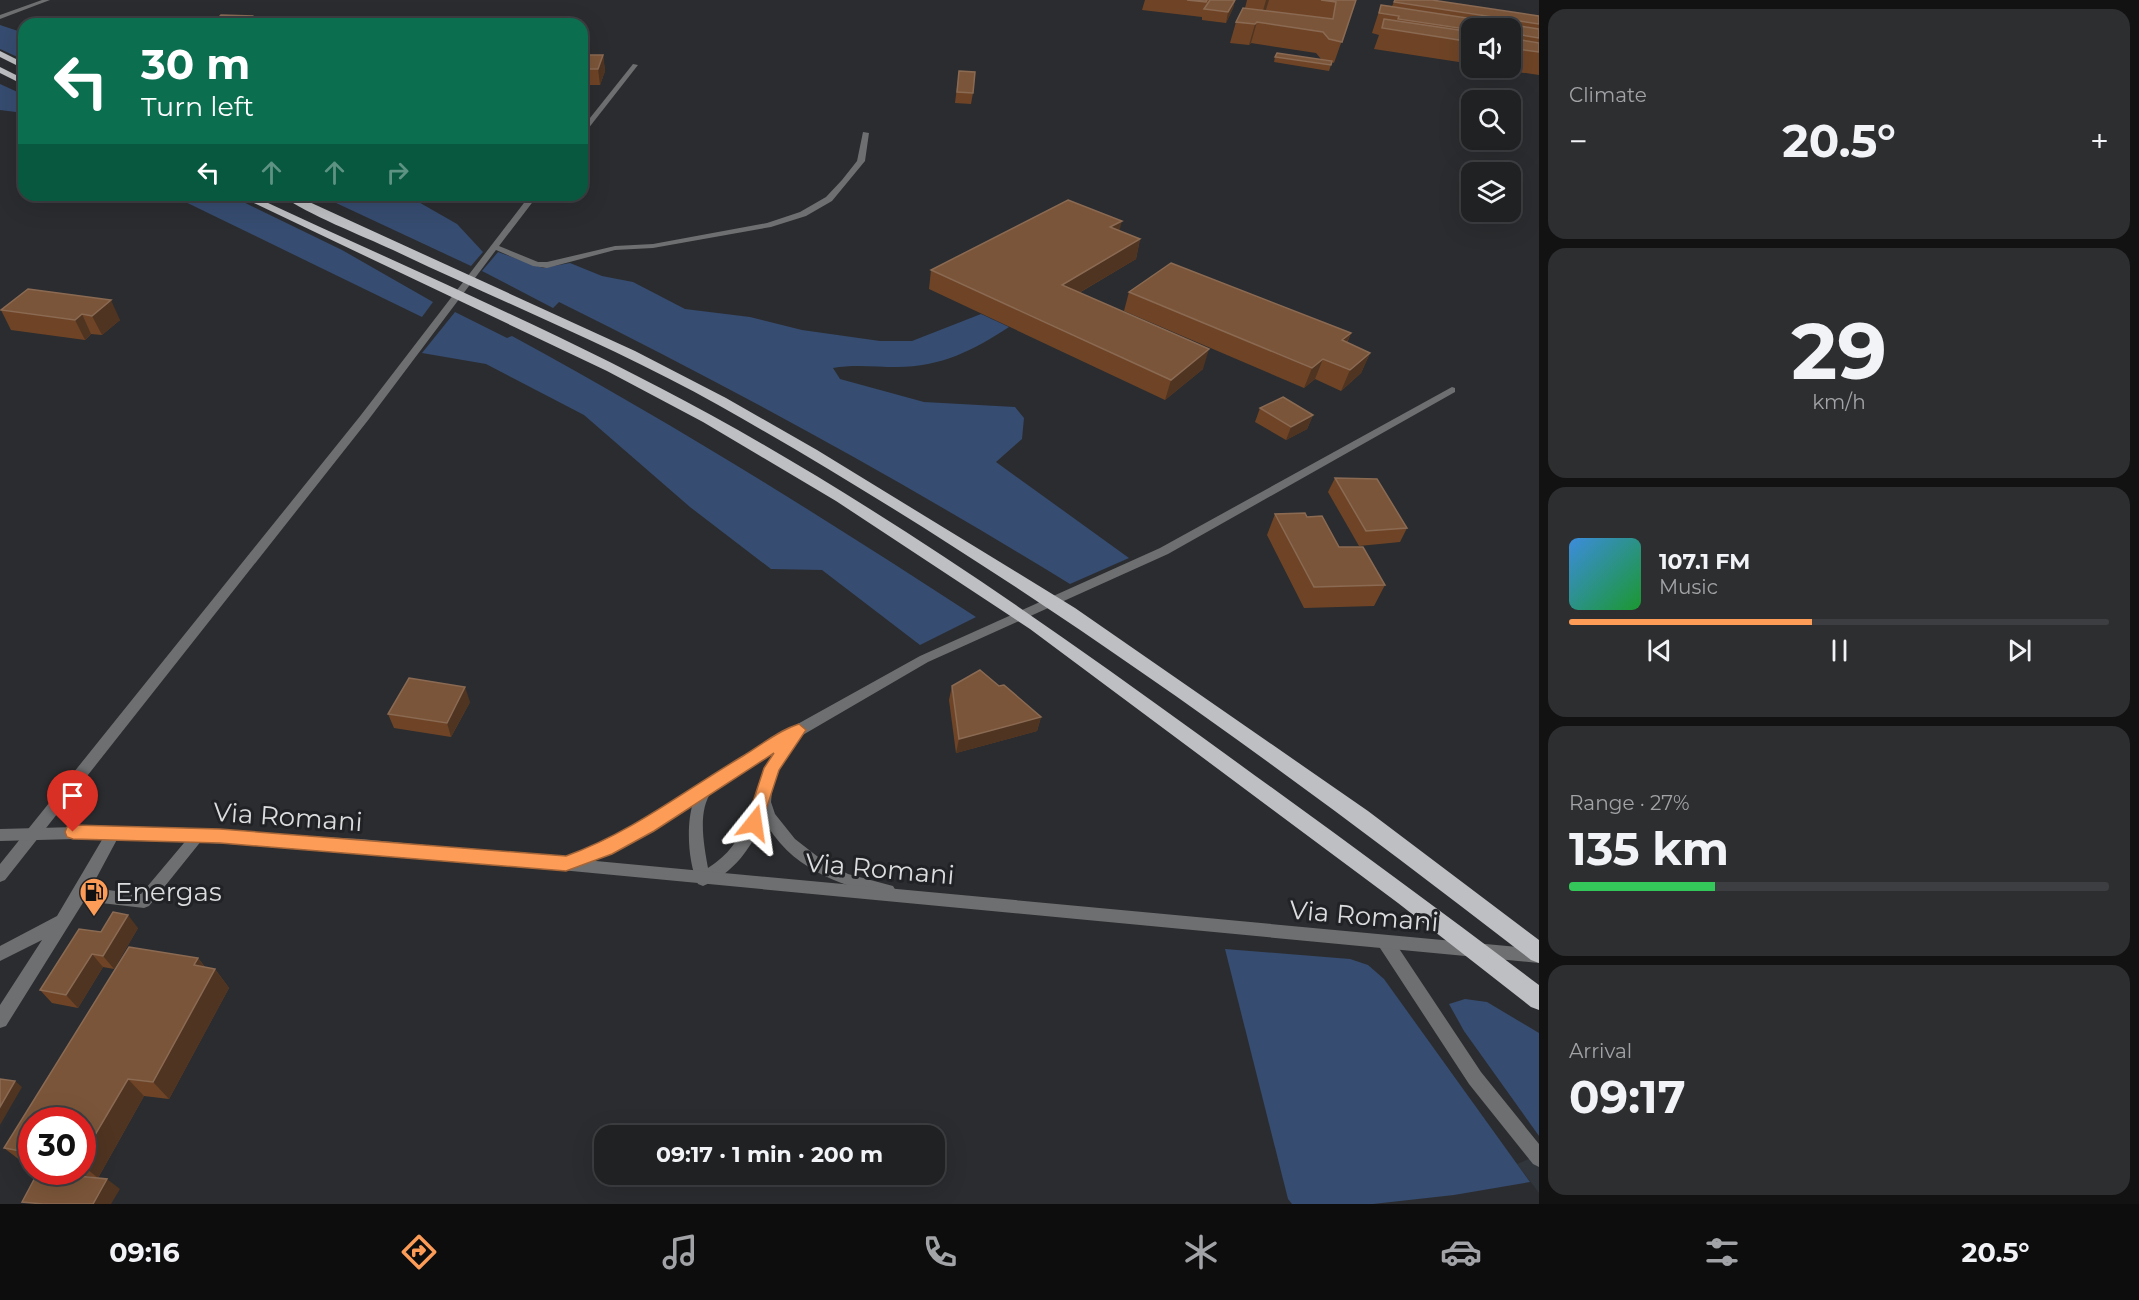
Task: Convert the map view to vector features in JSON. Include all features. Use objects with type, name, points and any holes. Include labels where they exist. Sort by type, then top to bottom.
[{"type":"highway","points":[[0,54],[18,63]]},
{"type":"highway","points":[[0,70],[18,79]]},
{"type":"highway","points":[[255,201],[612,368],[708,419],[840,498],[1036,625],[1405,896],[1536,997]]},
{"type":"highway","points":[[299,201],[480,287],[630,354],[721,400],[812,453],[1069,612],[1304,776],[1444,880],[1539,955]]},
{"type":"street","points":[[0,17],[47,0]]},
{"type":"street","points":[[588,125],[635,65]]},
{"type":"street","points":[[495,247],[536,264],[547,264],[615,248],[653,246],[768,225],[803,214],[829,199],[861,161],[865,133]]},
{"type":"street","points":[[0,875],[365,417],[530,201]]},
{"type":"street","points":[[566,863],[607,849],[649,826],[708,785],[924,659],[1164,552],[1452,390]]},
{"type":"street","points":[[708,785],[699,807],[696,830],[703,879],[723,868],[742,848],[754,823],[764,788],[776,761],[799,730]]},
{"type":"street","points":[[764,788],[767,811],[777,830],[793,847],[844,879],[899,894]]},
{"type":"street","name":"Via Romani","points":[[0,835],[32,832],[114,832],[361,845],[566,863],[703,879],[899,894],[1386,943],[1539,955]]},
{"type":"street","points":[[0,1020],[64,921],[114,832]]},
{"type":"street","points":[[80,894],[144,901],[199,835]]},
{"type":"street","points":[[0,954],[64,921]]},
{"type":"street","points":[[1386,943],[1475,1078],[1539,1158]]},
{"type":"shaded area","points":[[0,25],[18,31],[18,57],[0,49]]},
{"type":"shaded area","points":[[0,84],[18,92],[18,112],[0,110]]},
{"type":"shaded area","points":[[183,201],[241,201],[342,250],[433,302],[422,317]]},
{"type":"shaded area","points":[[332,201],[417,201],[457,224],[483,252],[471,266]]},
{"type":"shaded area","points":[[498,252],[543,268],[570,263],[602,276],[633,282],[685,309],[750,317],[802,330],[880,341],[912,341],[981,314],[1009,327],[970,350],[928,364],[833,368],[840,379],[924,402],[1015,407],[1024,418],[1022,439],[996,462],[1129,558],[1070,584],[945,509],[753,402],[559,302],[553,308],[482,271]]},
{"type":"shaded area","points":[[455,312],[507,338],[512,336],[630,402],[862,543],[976,617],[920,645],[822,570],[771,569],[690,507],[584,415],[486,364],[422,353]]},
{"type":"shaded area","points":[[1225,949],[1350,959],[1368,965],[1384,979],[1530,1182],[1454,1195],[1373,1204],[1292,1204],[1288,1199]]},
{"type":"shaded area","points":[[1465,999],[1487,1002],[1539,1033],[1539,1136],[1464,1031],[1449,1004]]},
{"type":"shaded area","points":[[1539,1156],[1539,1193],[1517,1164]]},
{"type":"building","points":[[1210,0],[1235,0],[1228,12],[1204,9]]},
{"type":"building","points":[[1321,0],[1356,0],[1342,42],[1329,39],[1323,32],[1257,22],[1255,24],[1236,22],[1243,8],[1333,19],[1336,2]]},
{"type":"building","points":[[1395,0],[1432,0],[1539,16],[1539,24],[1521,21],[1521,18],[1499,18],[1394,2]]},
{"type":"building","points":[[1381,5],[1467,18],[1461,18],[1461,28],[1398,19],[1399,16],[1379,13]]},
{"type":"building","points":[[221,15],[252,16],[250,18],[218,18]]},
{"type":"building","points":[[1384,19],[1461,30],[1461,40],[1382,28]]},
{"type":"building","points":[[1521,26],[1539,29],[1539,38],[1521,35]]},
{"type":"building","points":[[1521,40],[1539,43],[1539,52],[1521,50]]},
{"type":"building","points":[[1277,53],[1332,61],[1331,65],[1275,57]]},
{"type":"building","points":[[588,55],[603,55],[598,69],[588,69]]},
{"type":"building","points":[[959,71],[975,72],[973,93],[957,92]]},
{"type":"building","points":[[1068,200],[1122,221],[1110,227],[1140,239],[1062,285],[1209,349],[1171,380],[931,270]]},
{"type":"building","points":[[1171,263],[1351,333],[1342,340],[1370,353],[1350,370],[1323,359],[1312,368],[1129,292]]},
{"type":"building","points":[[28,289],[111,300],[92,316],[82,314],[75,320],[1,310]]},
{"type":"building","points":[[1283,397],[1313,415],[1291,427],[1260,408]]},
{"type":"building","points":[[1335,478],[1377,479],[1407,528],[1366,531]]},
{"type":"building","points":[[1305,513],[1307,517],[1322,516],[1339,547],[1363,547],[1385,585],[1314,587],[1275,514]]},
{"type":"building","points":[[980,670],[999,686],[1004,685],[1041,717],[959,739],[952,686]]},
{"type":"building","points":[[409,678],[465,687],[447,723],[388,714]]},
{"type":"building","points":[[113,912],[128,915],[103,956],[92,954],[66,995],[40,990],[79,929],[101,932]]},
{"type":"building","points":[[129,947],[198,958],[194,965],[215,969],[153,1082],[128,1079],[96,1133],[96,1107],[29,1107]]},
{"type":"building","points":[[0,1079],[15,1081],[0,1107]]},
{"type":"building","points":[[18,1125],[18,1150],[4,1148]]},
{"type":"building","points":[[96,1178],[107,1179],[93,1204],[22,1202],[31,1185],[96,1185]]},
{"type":"place","name":"Energas","points":[[94,918]]},
{"type":"route","points":[[73,832],[220,836],[361,845],[566,863],[607,849],[649,826],[708,785],[799,730],[772,768],[754,823]]}]
